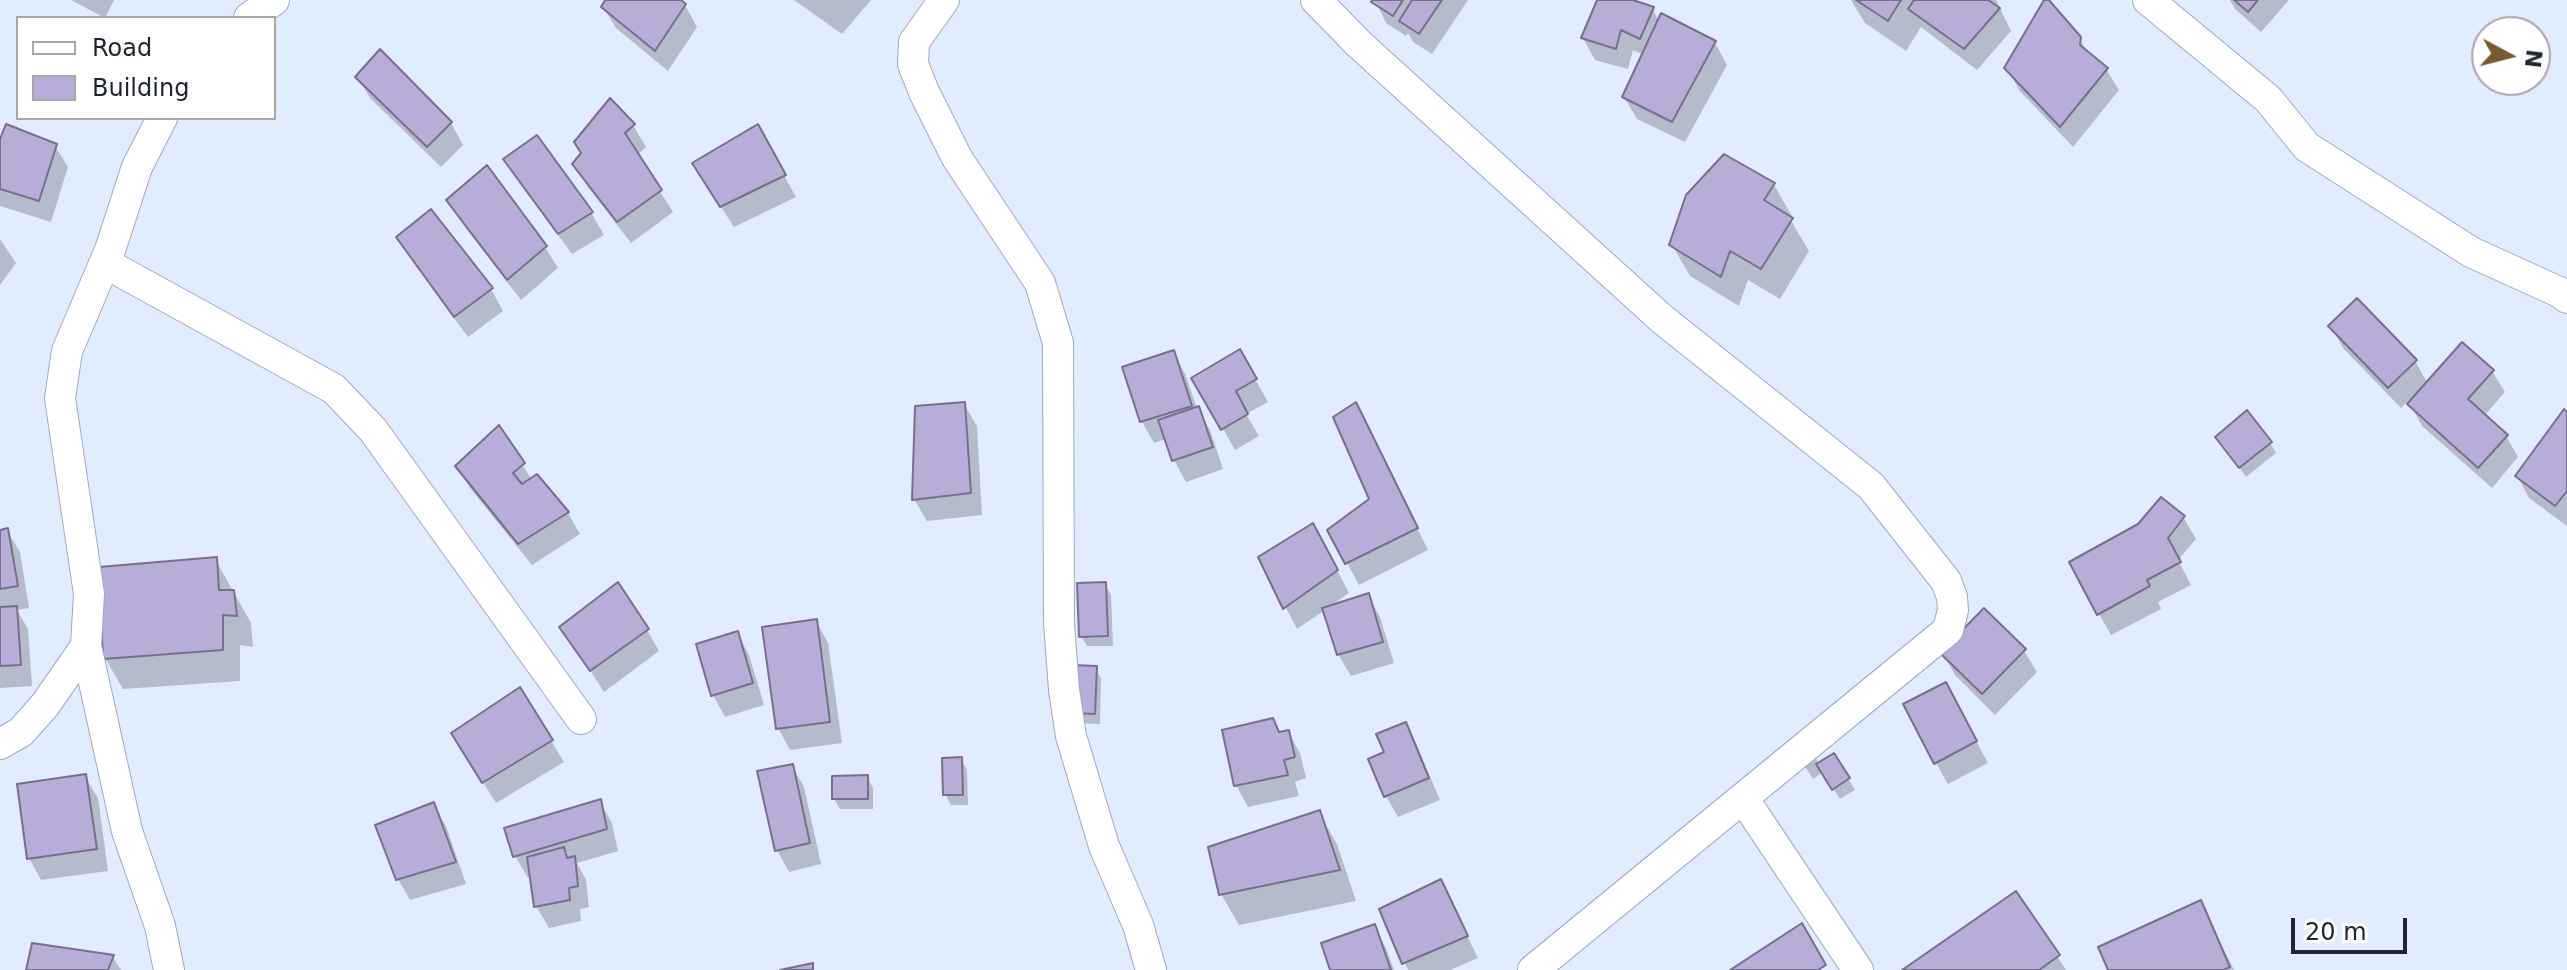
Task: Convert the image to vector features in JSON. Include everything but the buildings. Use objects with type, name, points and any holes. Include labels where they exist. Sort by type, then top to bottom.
[{"type":"street","points":[[252,16],[274,0]]},
{"type":"street","points":[[944,0],[914,42],[913,64],[957,158],[1040,283],[1052,317],[1058,343],[1059,623],[1066,705],[1071,736],[1104,846],[1138,925],[1151,970]]},
{"type":"street","points":[[1316,0],[1359,44],[1662,319],[1871,486],[1946,581],[1952,597],[1953,610],[1948,630],[1850,707],[1533,970]]},
{"type":"street","points":[[2148,0],[2268,99],[2307,147],[2471,252],[2567,298]]},
{"type":"street","points":[[161,120],[137,167],[105,263],[67,351],[60,398],[89,594],[86,646],[127,831],[160,926],[169,970]]},
{"type":"street","points":[[105,263],[334,389],[373,430],[581,719]]},
{"type":"street","points":[[0,744],[21,732],[45,705],[86,646]]},
{"type":"street","points":[[1743,798],[1858,970]]}]
